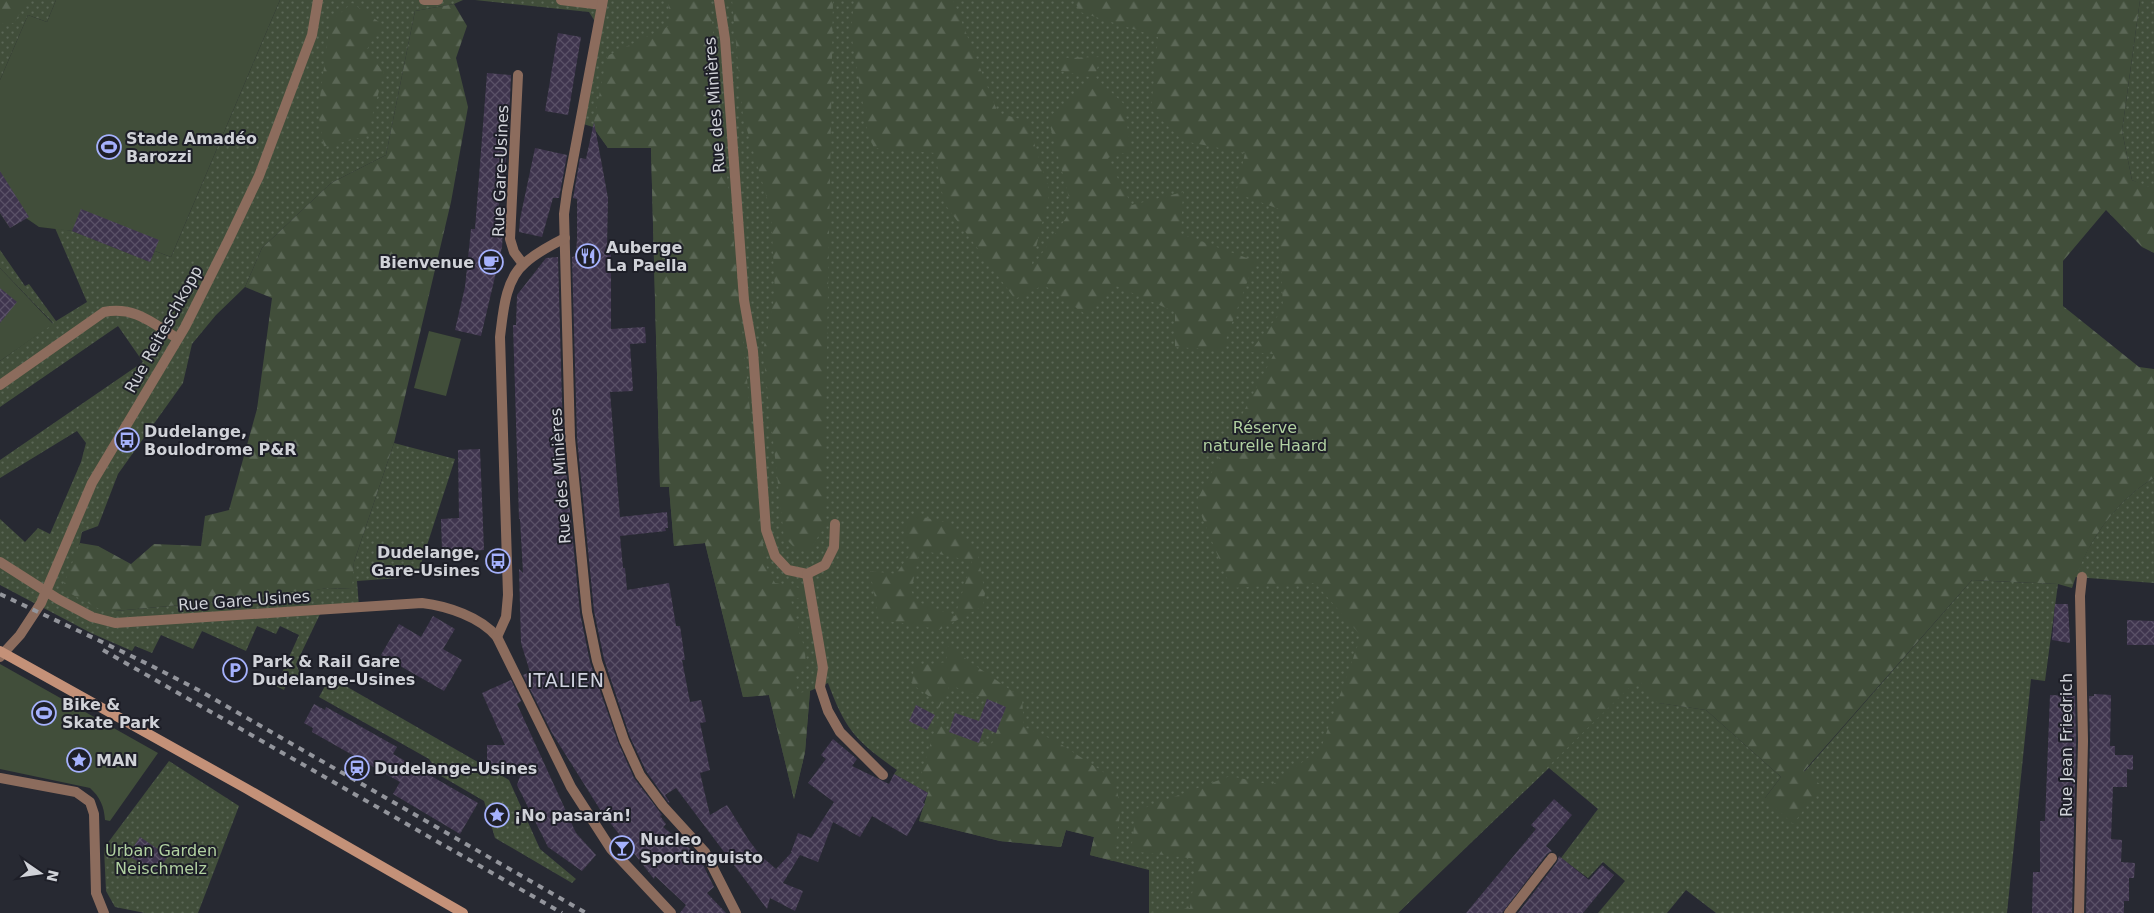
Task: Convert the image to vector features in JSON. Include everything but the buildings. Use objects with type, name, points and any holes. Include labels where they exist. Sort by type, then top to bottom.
[{"type":"main road","points":[[0,651],[256,794],[463,913]]},
{"type":"street","name":"Rue Reiteschkopp","points":[[0,657],[20,635],[41,603],[66,541],[104,460],[211,277],[258,176],[312,35],[318,0]]},
{"type":"street","points":[[424,0],[438,0]]},
{"type":"street","points":[[561,0],[603,3]]},
{"type":"street","name":"Rue des Minières","points":[[719,0],[725,39],[744,300],[756,377],[766,530],[775,556],[788,570],[807,574]]},
{"type":"street","name":"Rue des Minières","points":[[603,3],[567,192],[565,238],[570,438],[587,612],[597,661],[624,740],[640,775],[663,806],[705,852],[736,913]]},
{"type":"street","name":"Rue Gare-Usines","points":[[518,75],[510,239],[514,252],[523,264]]},
{"type":"street","points":[[497,637],[506,617],[508,594],[500,337],[510,287],[523,264],[565,238]]},
{"type":"street","points":[[0,385],[104,312],[119,309],[133,312],[177,338]]},
{"type":"street","points":[[835,524],[834,547],[825,565],[807,574],[823,668],[820,687],[828,711],[840,732],[883,775]]},
{"type":"street","name":"Rue Gare-Usines","points":[[0,562],[92,618],[115,623],[422,603],[450,609],[479,622],[497,637],[571,787],[611,848],[671,913]]},
{"type":"street","name":"Rue Jean Friedrich","points":[[2078,913],[2082,741],[2080,596],[2082,577]]},
{"type":"street","points":[[0,778],[76,792],[90,802],[94,814],[96,893],[104,913]]},
{"type":"street","points":[[1509,913],[1552,858]]},
{"type":"green space","points":[[0,0],[56,0],[47,22],[28,15],[0,80]]},
{"type":"green space","points":[[0,0],[28,0],[14,23],[0,24]]},
{"type":"green space","name":"Stade Amadéo Barozzi","points":[[56,0],[280,0],[171,257],[155,251],[150,262],[72,231],[39,227],[26,218],[10,228],[0,213],[0,80],[28,15],[47,22]]},
{"type":"green space","points":[[280,0],[463,0],[454,4],[415,11],[386,155],[331,183],[262,248],[245,287],[216,315],[192,344],[183,383],[118,474],[98,526],[82,532],[79,547],[115,611],[289,595],[289,592],[295,591],[295,593],[327,588],[351,589],[354,562],[394,443],[455,459],[418,573],[399,571],[399,578],[357,581],[359,607],[322,610],[296,664],[302,678],[300,683],[289,678],[284,690],[276,686],[299,635],[280,626],[276,634],[257,626],[246,651],[202,631],[193,649],[161,635],[152,653],[135,646],[132,651],[91,633],[0,585],[0,519],[25,542],[38,528],[50,534],[81,462],[86,443],[77,431],[0,478],[0,460],[143,362],[118,326],[0,407],[0,361],[53,323],[0,268],[0,250],[25,286],[29,284],[56,321],[87,302],[55,228],[72,231],[150,262],[155,251],[171,257]]},
{"type":"green space","name":"Réserve naturelle Haard","points":[[475,0],[1929,0],[1659,703],[1706,710],[1781,777],[1765,798],[1804,772],[1972,580],[2058,584],[2045,681],[2031,679],[2007,913],[1716,913],[1686,890],[1667,913],[1598,913],[1625,881],[1603,862],[1588,878],[1561,858],[1598,809],[1549,768],[1398,913],[1149,913],[1149,870],[1090,855],[1094,837],[1066,830],[1061,847],[1000,841],[919,821],[928,793],[894,774],[897,770],[871,751],[854,734],[841,713],[828,683],[810,691],[805,752],[794,799],[769,695],[743,697],[705,543],[674,546],[669,487],[660,487],[651,148],[608,148],[593,127],[580,123],[599,28],[589,12]]},
{"type":"green space","points":[[668,0],[710,0],[765,564],[775,583],[805,589],[806,595],[791,601],[805,650],[806,668],[794,677],[798,693],[810,691],[805,752],[794,799],[769,695],[743,697],[705,543],[674,546],[669,487],[660,487],[651,148],[608,148],[593,127],[607,56],[671,25]]},
{"type":"green space","points":[[732,0],[833,0],[824,527],[810,550],[797,550],[784,537],[763,351],[775,294],[771,212],[743,116]]},
{"type":"green space","points":[[854,0],[953,0],[998,113],[1027,121],[1050,192],[1030,271],[1072,209],[1048,118],[1094,78],[1061,71],[1058,58],[1100,57],[1095,77],[1124,104],[1131,151],[1107,158],[1132,205],[1183,192],[1181,234],[1255,261],[1222,350],[1175,347],[1175,312],[1114,285],[1088,316],[1044,285],[1015,299],[944,203],[935,153],[874,148],[868,134],[851,33]]},
{"type":"green space","points":[[1074,0],[2140,0],[2122,131],[2132,180],[2154,189],[2154,253],[2142,247],[2106,210],[2063,261],[2063,306],[2139,367],[2154,369],[2154,478],[2126,499],[2103,526],[2085,556],[2072,588],[2058,584],[1972,580],[1804,771],[1822,786],[1793,824],[1765,798],[1781,777],[1706,710],[1658,703],[1638,679],[1398,913],[1149,913],[1190,908],[1197,859],[1131,851],[1136,811],[1230,776],[1272,785],[1321,748],[1361,636],[1315,583],[1231,588],[1196,502],[1274,354],[1250,352],[1283,309],[1279,209],[1236,193],[1245,153],[1183,141],[1151,110],[1158,37],[1080,12]]},
{"type":"green space","points":[[2140,0],[2154,0],[2154,189],[2151,190],[2132,180],[2122,131]]},
{"type":"green space","points":[[352,3],[382,24],[366,51],[384,72],[367,136],[324,147],[318,112],[330,22]]},
{"type":"green space","points":[[454,4],[467,26],[456,58],[468,107],[451,202],[394,443],[354,562],[352,589],[327,588],[295,594],[295,591],[289,592],[289,595],[115,611],[97,608],[62,589],[80,543],[98,546],[131,564],[154,544],[201,546],[205,516],[229,510],[257,409],[272,298],[245,287],[262,248],[331,183],[386,155],[415,11]]},
{"type":"green space","points":[[0,268],[53,324],[0,361]]},
{"type":"green space","points":[[429,331],[461,339],[446,396],[414,388]]},
{"type":"green space","points":[[2154,478],[2154,583],[2075,577],[2097,534],[2117,508],[2128,497]]},
{"type":"green space","points":[[910,514],[944,522],[977,550],[985,593],[983,606],[939,630],[879,620],[870,571],[896,574],[915,547],[903,538]],"holes":[[[920,550],[972,561],[955,616],[918,602],[911,591]]]},
{"type":"green space","points":[[946,645],[1022,698],[1024,727],[1056,741],[1114,779],[1121,808],[1113,861],[1090,855],[1094,837],[1066,830],[1061,847],[1000,841],[919,821],[930,786],[920,778],[937,723],[949,732],[991,746],[1006,707],[950,685],[939,708],[930,697],[912,684],[914,666],[947,662]]},
{"type":"green space","name":"Bike & Skate Park","points":[[0,664],[158,753],[110,821],[105,820],[101,802],[90,788],[0,769]]},
{"type":"green space","points":[[330,677],[509,780],[540,849],[576,879],[572,883],[495,838],[484,801],[441,776],[429,759],[319,697]]},
{"type":"green space","name":"Urban Garden Neischmelz","points":[[169,761],[239,806],[198,913],[145,913],[115,907],[106,891],[104,848]]},
{"type":"railway","points":[[0,594],[126,653],[200,691],[586,913]]},
{"type":"railway","points":[[103,650],[562,913]]},
{"type":"place","name":"Stade Amadéo Barozzi","points":[[109,147]]},
{"type":"place","name":"Auberge La Paella","points":[[588,256]]},
{"type":"place","name":"Bienvenue","points":[[491,262]]},
{"type":"place","name":"Dudelange, Boulodrome P&R","points":[[127,440]]},
{"type":"place","name":"Dudelange, Gare-Usines","points":[[498,561]]},
{"type":"place","name":"Park & Rail Gare Dudelange-Usines","points":[[235,670]]},
{"type":"place","name":"Bike & Skate Park","points":[[44,713]]},
{"type":"place","name":"MAN","points":[[79,760]]},
{"type":"place","name":"Dudelange-Usines","points":[[357,768]]},
{"type":"place","name":"¡No pasarán!","points":[[497,815]]},
{"type":"place","name":"Nucleo Sportinguisto","points":[[622,848]]},
{"type":"district","name":"ITALIEN","points":[[566,680]]}]
